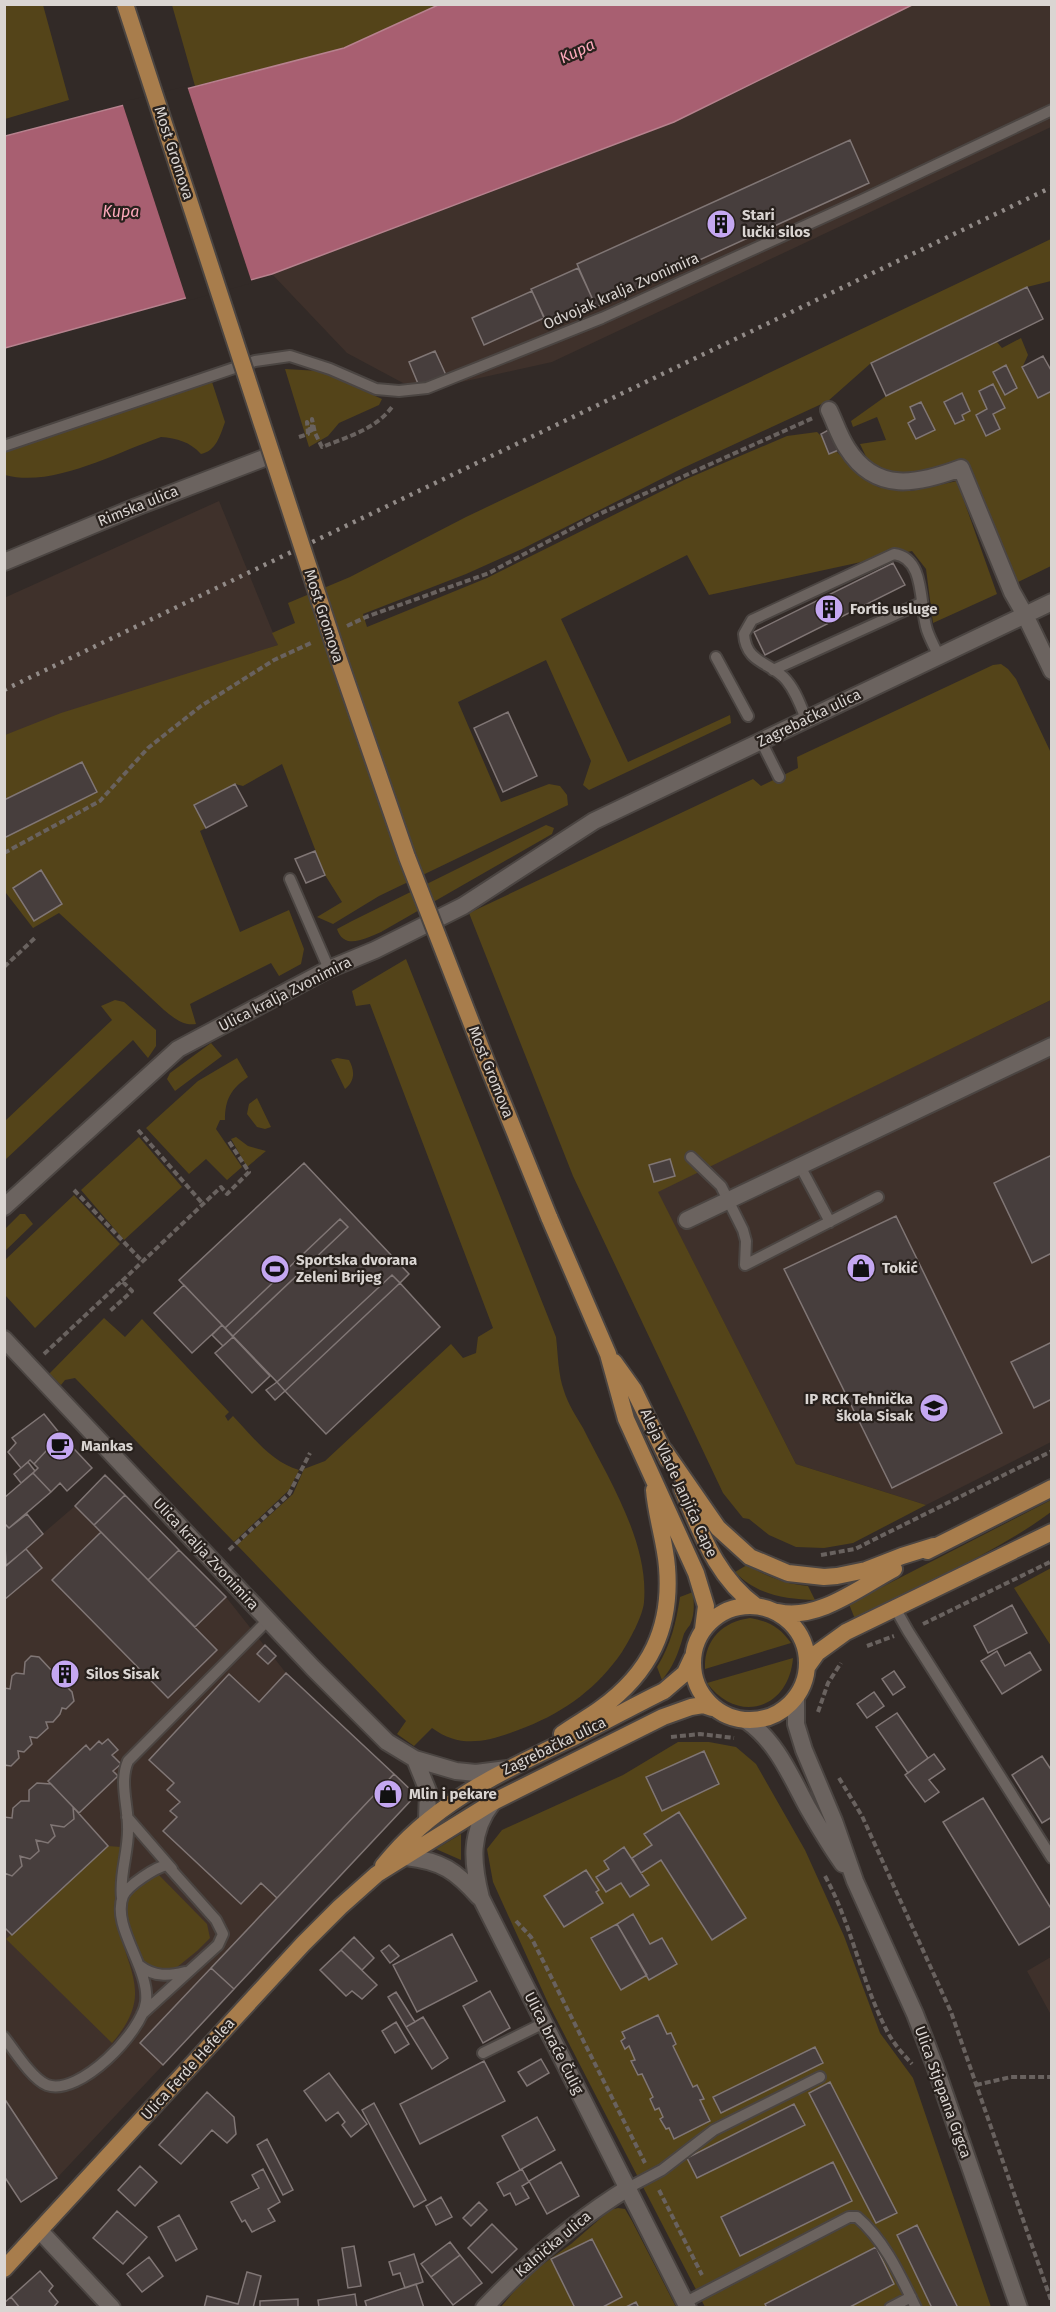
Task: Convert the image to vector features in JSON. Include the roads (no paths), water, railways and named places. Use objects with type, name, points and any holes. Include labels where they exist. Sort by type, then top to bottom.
[{"type":"main road","name":"Most Gromova","points":[[125,4],[338,657],[407,857],[549,1217]]},
{"type":"main road","name":"Aleja Vlade Janjića Cape","points":[[549,1217],[608,1354],[626,1419],[703,1592],[706,1606],[703,1629]]},
{"type":"main road","name":"Aleja Vlade Janjića Cape","points":[[608,1354],[634,1390],[716,1564],[740,1594],[756,1606]]},
{"type":"main road","points":[[664,1450],[718,1528],[750,1557],[788,1573],[837,1576],[866,1570],[934,1546]]},
{"type":"main road","points":[[548,1749],[558,1736],[619,1694],[650,1658],[660,1636],[668,1603],[667,1565],[656,1510],[653,1478]]},
{"type":"main road","points":[[774,1611],[788,1620],[799,1634],[806,1650],[807,1667],[804,1683],[796,1698],[774,1716],[747,1721],[729,1717],[712,1708],[700,1693],[693,1676],[694,1648],[703,1629],[714,1618],[741,1606],[756,1606],[790,1615],[802,1614],[832,1602],[934,1546],[1052,1488]]},
{"type":"main road","points":[[807,1667],[817,1653],[830,1642],[1052,1532]]},
{"type":"main road","name":"Zagrebačka ulica","points":[[377,1874],[393,1854],[428,1820],[465,1792],[508,1768],[664,1691],[684,1673],[692,1658]]},
{"type":"main road","name":"Zagrebačka ulica","points":[[377,1874],[493,1802],[663,1717],[691,1707],[712,1708]]},
{"type":"main road","name":"Ulica Ferde Hefelea","points":[[7,2261],[40,2231],[303,1944],[340,1906],[377,1874]]},
{"type":"street","points":[[829,410],[846,448],[860,464],[881,479],[910,482],[934,478],[961,468],[1012,592],[1052,670]]},
{"type":"street","name":"Rimska ulica","points":[[4,562],[136,507],[272,455]]},
{"type":"street","name":"Zagrebačka ulica","points":[[594,821],[1052,602]]},
{"type":"street","name":"Ulica kralja Zvonimira","points":[[4,1208],[178,1049],[329,969],[375,950],[463,906],[594,821]]},
{"type":"street","points":[[687,1220],[1052,1046]]},
{"type":"street","name":"Ulica kralja Zvonimira","points":[[4,1339],[268,1620],[387,1742],[415,1760],[456,1771],[476,1773],[508,1768]]},
{"type":"street","name":"Ulica Stjepana Grgca","points":[[796,1698],[796,1724],[804,1750],[834,1821],[855,1881],[932,2055],[1019,2307]]},
{"type":"street","name":"Ulica Stjepana Grgca","points":[[747,1721],[758,1729],[782,1759],[829,1845],[855,1881]]},
{"type":"street","points":[[415,1760],[428,1791],[428,1820]]},
{"type":"street","name":"Ulica braće Čulig","points":[[493,1802],[482,1820],[474,1843],[473,1860],[481,1898],[687,2305]]},
{"type":"street","name":"Ulica braće Čulig","points":[[406,1857],[440,1863],[463,1879],[481,1898]]},
{"type":"street","name":"Kalnička ulica","points":[[484,2307],[522,2268],[548,2246],[596,2208],[628,2188]]},
{"type":"street","points":[[40,2231],[112,2307]]},
{"type":"lane","name":"Odvojak kralja Zvonimira","points":[[4,446],[255,361],[290,356],[330,369],[376,389],[399,391],[427,388],[602,318],[864,199],[1052,110]]},
{"type":"lane","points":[[806,719],[788,681],[755,658],[745,639],[745,629],[752,620],[894,554],[905,557],[915,568],[927,631],[939,656]]},
{"type":"lane","points":[[772,670],[921,603]]},
{"type":"lane","points":[[716,657],[748,716]]},
{"type":"lane","points":[[761,741],[779,777]]},
{"type":"lane","points":[[290,879],[329,969]]},
{"type":"lane","points":[[691,1157],[721,1186],[743,1230],[746,1241],[745,1265],[878,1197]]},
{"type":"lane","points":[[800,1166],[830,1222]]},
{"type":"lane","points":[[895,1608],[1052,1858]]},
{"type":"lane","points":[[4,2037],[39,2080],[48,2085],[59,2086],[86,2075],[114,2053],[129,2037],[146,2002],[140,1966],[124,1926],[121,1909],[128,1827],[125,1767],[132,1754],[268,1620]]},
{"type":"lane","points":[[127,1816],[216,1920],[223,1934],[218,1945],[142,2014]]},
{"type":"lane","points":[[122,1898],[132,1885],[160,1866],[167,1865],[172,1869]]},
{"type":"lane","points":[[140,1966],[153,1974],[163,1976],[187,1971]]},
{"type":"lane","points":[[483,2053],[544,2023]]},
{"type":"lane","points":[[628,2188],[652,2176],[714,2130],[820,2077]]},
{"type":"lane","name":"Ulica braće Čulig","points":[[687,2305],[710,2290],[849,2217],[857,2217],[875,2234],[916,2307]]},
{"type":"lane","points":[[890,2307],[911,2297]]},
{"type":"water","name":"Kupa","points":[[438,5],[912,5],[674,122],[272,274],[5,348],[5,136],[344,48]]},
{"type":"railway","points":[[4,690],[1052,187]]},
{"type":"place","name":"Stari lučki silos","points":[[721,224]]},
{"type":"place","name":"Fortis usluge","points":[[829,609]]},
{"type":"place","name":"Tokić","points":[[861,1268]]},
{"type":"place","name":"Sportska dvorana Zeleni Brijeg","points":[[275,1269]]},
{"type":"place","name":"IP RCK Tehnička škola Sisak","points":[[934,1408]]},
{"type":"place","name":"Mankas","points":[[60,1446]]},
{"type":"place","name":"Silos Sisak","points":[[65,1674]]},
{"type":"place","name":"Mlin i pekare","points":[[388,1794]]}]
